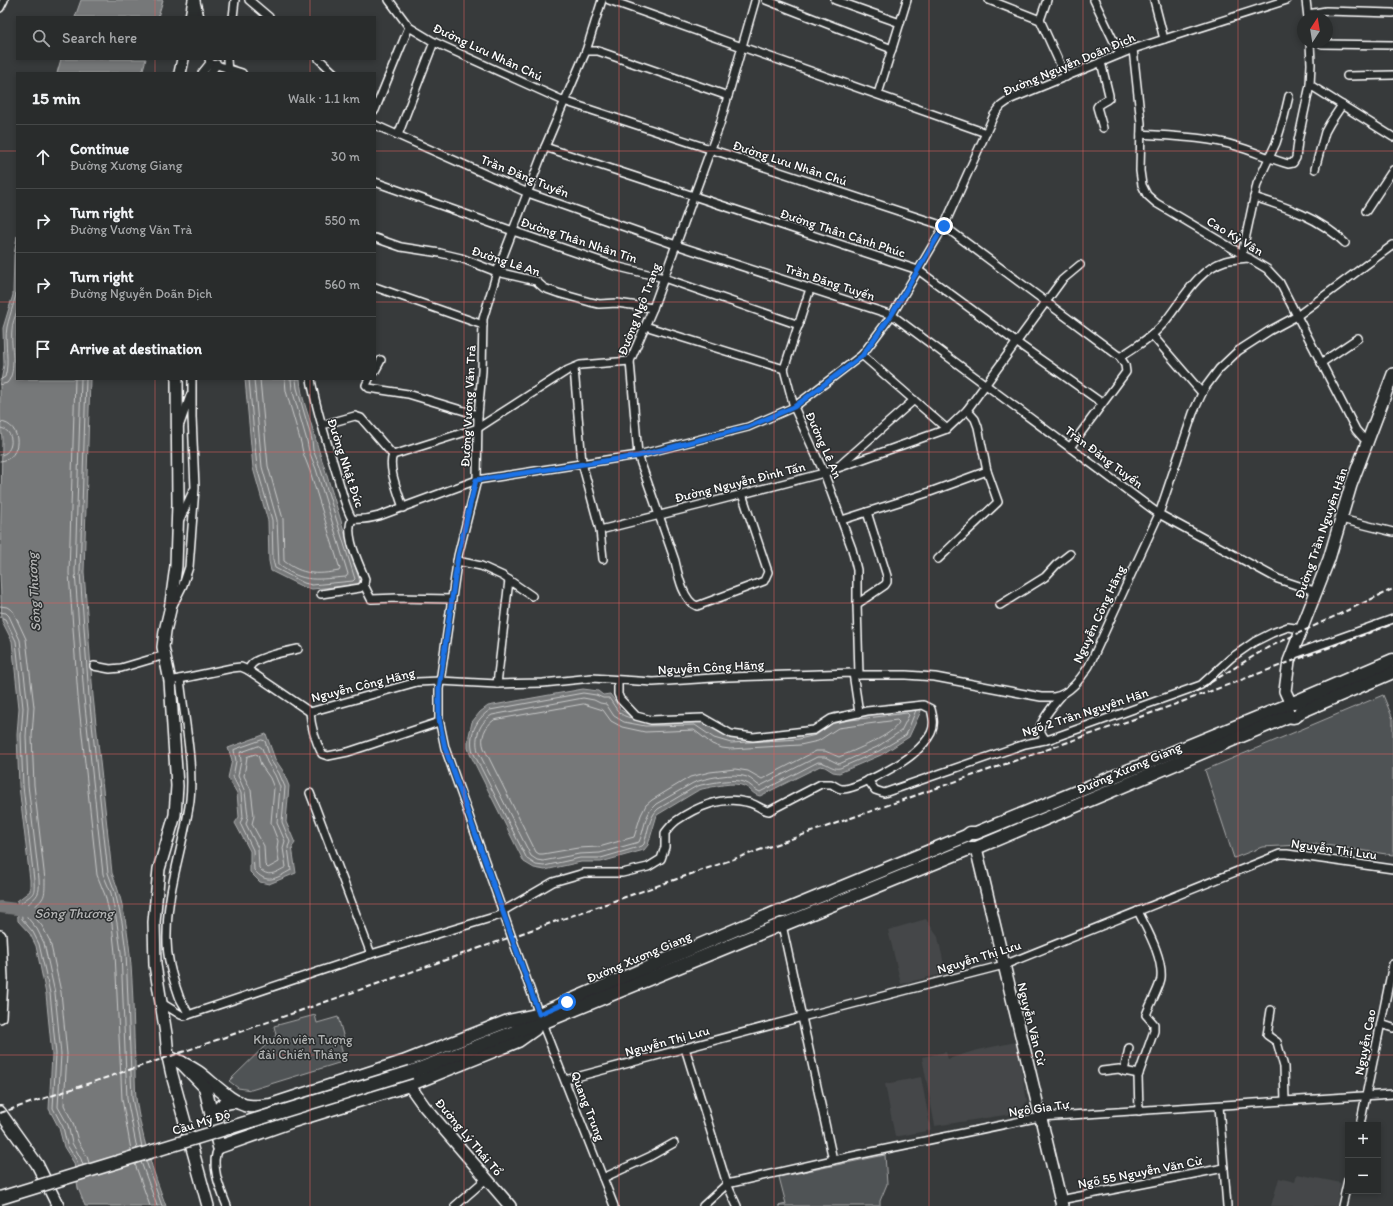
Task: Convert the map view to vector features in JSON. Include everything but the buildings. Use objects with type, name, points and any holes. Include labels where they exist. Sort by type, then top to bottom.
[{"type":"main road","name":"Đường Xương Giang","points":[[541,1019],[976,847],[1292,708],[1393,660]]},
{"type":"main road","name":"Đường Xương Giang","points":[[411,1072],[516,1031],[780,912],[971,834],[1292,708],[1393,672]]},
{"type":"main road","points":[[971,834],[981,838],[976,847]]},
{"type":"main road","points":[[780,912],[775,921],[783,924]]},
{"type":"main road","points":[[221,1146],[293,1121],[409,1085],[518,1041],[541,1019]]},
{"type":"main road","points":[[168,1057],[181,1062],[198,1072],[239,1102],[249,1106],[260,1106],[271,1104],[403,1062],[508,1021],[541,1019]]},
{"type":"main road","points":[[181,1062],[205,1087],[221,1146]]},
{"type":"main road","name":"Cầu Mỹ Độ","points":[[0,1198],[411,1072]]},
{"type":"main road","points":[[221,1146],[217,1113],[227,1102],[239,1102]]},
{"type":"street","points":[[0,8],[4,0]]},
{"type":"street","points":[[191,16],[195,0]]},
{"type":"street","points":[[195,0],[200,16]]},
{"type":"street","points":[[233,16],[235,0]]},
{"type":"street","points":[[249,0],[268,16]]},
{"type":"street","name":"Đường Lưu Nhân Chú","points":[[389,0],[409,27],[434,42],[564,101],[944,226],[1120,357]]},
{"type":"street","name":"Đường Vương Văn Trà","points":[[541,1019],[445,748],[439,722],[439,689],[457,561],[476,480],[478,414],[482,371],[483,319],[497,272],[545,147],[586,51],[602,0]]},
{"type":"street","points":[[609,0],[986,133]]},
{"type":"street","points":[[754,0],[760,0]]},
{"type":"street","name":"Đường Ngô Trang","points":[[742,494],[768,572],[767,576],[764,581],[697,606],[692,604],[687,598],[638,456],[630,361],[653,308],[720,124],[754,0]]},
{"type":"street","points":[[766,0],[892,49]]},
{"type":"street","points":[[834,0],[900,23]]},
{"type":"street","points":[[878,94],[907,0]]},
{"type":"street","points":[[989,0],[1040,20]]},
{"type":"street","points":[[1047,0],[1040,20],[1066,77]]},
{"type":"street","points":[[1094,0],[1120,54]]},
{"type":"street","points":[[1154,0],[1164,39]]},
{"type":"street","name":"Đường Nguyễn Doãn Địch","points":[[476,480],[638,456],[748,427],[794,407],[862,356],[892,314],[944,226],[994,115],[1001,106],[1011,99],[1133,49],[1287,0]]},
{"type":"street","points":[[1306,0],[1308,12]]},
{"type":"street","points":[[1322,12],[1393,13]]},
{"type":"street","points":[[376,108],[409,27]]},
{"type":"street","points":[[398,135],[434,42]]},
{"type":"street","points":[[1333,44],[1393,45]]},
{"type":"street","points":[[1142,134],[1221,142],[1288,164],[1293,163],[1296,158],[1298,141],[1310,86],[1310,48]]},
{"type":"street","name":"Cao Kỳ Vân","points":[[1133,49],[1140,101],[1142,134],[1140,171],[1142,185],[1147,195],[1156,203],[1267,269],[1280,283],[1356,430],[1363,438],[1369,440]]},
{"type":"street","points":[[586,51],[598,51],[728,96]]},
{"type":"street","points":[[180,72],[183,60]]},
{"type":"street","points":[[227,60],[228,70]]},
{"type":"street","points":[[321,60],[333,72]]},
{"type":"street","points":[[212,62],[228,70]]},
{"type":"street","points":[[203,72],[212,62]]},
{"type":"street","points":[[211,72],[212,62]]},
{"type":"street","points":[[1101,62],[1109,95],[1109,98],[1099,103],[1097,107],[1103,128]]},
{"type":"street","points":[[1347,76],[1393,75]]},
{"type":"street","points":[[1310,86],[1393,136]]},
{"type":"street","points":[[1242,254],[1256,184],[1281,130],[1289,96]]},
{"type":"street","points":[[1315,169],[1325,132],[1342,105]]},
{"type":"street","name":"Trần Đăng Tuyển","points":[[376,125],[528,193],[676,245],[892,314],[1071,446],[1159,514],[1278,579],[1317,592]]},
{"type":"street","name":"Đường Thân Cảnh Phúc","points":[[545,147],[918,270],[1102,403]]},
{"type":"street","points":[[1366,211],[1393,170]]},
{"type":"street","name":"Đường Thân Nhân Tín","points":[[376,182],[615,266],[664,278],[799,325]]},
{"type":"street","points":[[1254,197],[1294,210],[1322,224],[1336,234],[1345,243]]},
{"type":"street","name":"Đường Lê An","points":[[376,238],[401,247],[461,258],[497,272],[536,282],[558,294],[599,304],[617,303],[653,308]]},
{"type":"street","name":"Nguyễn Công Hãng","points":[[248,670],[310,712],[417,682],[440,681],[497,684],[586,678],[653,682],[728,677],[856,674],[906,675],[934,677],[1041,697],[1055,697],[1068,690],[1081,679],[1089,666],[1159,514],[1193,413],[1202,393],[1220,369],[1238,351],[1268,331],[1297,316],[1393,244]]},
{"type":"street","points":[[1071,446],[1126,372],[1125,365],[1120,357],[1152,335],[1163,324],[1195,283],[1215,265],[1226,261],[1249,258]]},
{"type":"street","name":"Đường Nguyễn Đình Tấn","points":[[600,530],[824,473],[947,429],[967,410],[1062,280],[1080,265]]},
{"type":"street","points":[[376,287],[483,325]]},
{"type":"street","points":[[645,326],[784,369],[810,289]]},
{"type":"street","points":[[1152,335],[1202,393]]},
{"type":"street","points":[[1321,363],[1358,338]]},
{"type":"street","points":[[862,356],[947,429]]},
{"type":"street","points":[[376,369],[381,360]]},
{"type":"street","points":[[393,455],[478,428],[568,370],[580,365],[630,361]]},
{"type":"street","points":[[574,368],[582,464],[600,530],[603,558]]},
{"type":"street","name":"Đường Lê An","points":[[784,369],[794,407],[824,473],[852,549],[857,570],[856,674],[859,713]]},
{"type":"street","name":"Đường Trần Nguyên Hãn","points":[[1292,708],[1285,691],[1289,661],[1329,559],[1351,485],[1390,392],[1393,374]]},
{"type":"street","points":[[177,380],[178,430],[176,566],[163,647],[175,680],[188,746],[191,784],[190,800],[169,905],[167,935],[170,966],[180,1000],[188,1012],[188,1015]]},
{"type":"street","points":[[170,610],[183,585],[189,567],[195,488],[192,380]]},
{"type":"street","name":"Đường Nhật Đức","points":[[311,380],[322,425],[345,502],[352,519],[364,520],[403,508],[476,480]]},
{"type":"street","points":[[368,380],[367,383],[369,388],[408,394],[478,414]]},
{"type":"street","points":[[178,430],[192,390]]},
{"type":"street","points":[[836,468],[914,400]]},
{"type":"street","points":[[938,559],[998,502],[987,471],[978,427],[975,419],[967,410]]},
{"type":"street","points":[[322,425],[351,417],[361,418],[393,455]]},
{"type":"street","points":[[393,455],[391,467],[403,508]]},
{"type":"street","points":[[842,520],[927,493],[987,471]]},
{"type":"street","points":[[177,525],[195,488]]},
{"type":"street","points":[[857,604],[887,582],[867,512]]},
{"type":"street","points":[[352,519],[349,530],[352,543],[365,579],[364,585],[371,599],[452,599]]},
{"type":"street","points":[[1341,519],[1393,532]]},
{"type":"street","points":[[1000,605],[1045,577],[1056,565],[1070,554]]},
{"type":"street","points":[[457,561],[481,566],[509,580],[532,596]]},
{"type":"street","points":[[497,684],[509,580]]},
{"type":"street","points":[[321,594],[360,588],[364,585]]},
{"type":"street","points":[[1292,655],[1393,620]]},
{"type":"street","name":"Ngõ 2 Trần Nguyên Hãn","points":[[868,780],[875,790],[884,793],[1025,744],[1046,740],[1202,685],[1231,658],[1254,642],[1288,627],[1302,629]]},
{"type":"street","points":[[175,680],[232,668],[241,667],[248,670],[257,660],[298,649]]},
{"type":"street","points":[[94,666],[110,669],[121,668],[165,655]]},
{"type":"street","points":[[175,680],[177,786],[175,815],[159,869],[154,922],[155,965],[166,1034],[168,1057],[208,1206]]},
{"type":"street","points":[[160,1002],[180,1015],[188,1015],[371,954],[503,913],[553,882],[584,873],[622,873],[648,867],[661,859],[665,847],[665,833],[675,822],[708,804],[736,800],[748,802],[763,810],[769,811],[821,784],[831,784],[842,789],[852,787],[901,763],[912,755],[924,744],[932,732],[934,720],[931,709],[923,705],[867,711],[832,719],[814,730],[753,737],[731,734],[703,718],[651,720],[636,716],[620,699],[618,681]]},
{"type":"street","points":[[1046,740],[1040,730],[1041,724],[1063,693]]},
{"type":"street","points":[[310,712],[310,725],[316,741],[322,754],[328,756],[363,747],[439,722]]},
{"type":"street","points":[[310,793],[371,954]]},
{"type":"street","name":"Nguyễn Văn Cừ","points":[[976,847],[1061,1203]]},
{"type":"street","name":"Nguyễn Thị Lưu","points":[[565,1080],[1004,965],[1280,854],[1393,869]]},
{"type":"street","points":[[1138,911],[1160,962],[1161,972],[1161,980],[1146,1015],[1154,1024],[1154,1031],[1139,1074],[1139,1111]]},
{"type":"street","points":[[783,924],[833,1160]]},
{"type":"street","points":[[0,936],[2,979],[0,1017]]},
{"type":"street","name":"Nguyễn Cao","points":[[1361,1122],[1393,964]]},
{"type":"street","points":[[1271,1010],[1267,1035],[1277,1042],[1279,1048],[1284,1067],[1285,1101]]},
{"type":"street","name":"Quang Trung","points":[[541,1019],[614,1206]]},
{"type":"street","points":[[1381,1024],[1393,1028]]},
{"type":"street","points":[[685,1048],[727,1184],[737,1206]]},
{"type":"street","points":[[1124,1070],[1129,1048]]},
{"type":"street","points":[[1102,1071],[1119,1068],[1139,1074]]},
{"type":"street","name":"Đường Lý Thái Tổ","points":[[409,1085],[424,1106],[510,1206]]},
{"type":"street","name":"Ngô Gia Tự","points":[[703,1206],[727,1184],[833,1160],[1040,1117],[1393,1094]]},
{"type":"street","points":[[1219,1106],[1227,1206]]},
{"type":"street","points":[[0,1112],[37,1164],[58,1206]]},
{"type":"street","points":[[603,1178],[649,1157],[674,1142]]},
{"type":"street","points":[[221,1146],[215,1154],[214,1161],[219,1186],[226,1206]]},
{"type":"street","name":"Ngõ 55 Nguyễn Văn Cừ","points":[[1061,1203],[1224,1168]]},
{"type":"street","points":[[454,1206],[486,1179]]},
{"type":"street","points":[[1342,1206],[1345,1193]]},
{"type":"shaded area","points":[[926,919],[938,937],[946,973],[901,984],[888,930]]},
{"type":"shaded area","points":[[1016,1042],[1027,1101],[1018,1113],[935,1126],[922,1057],[946,1052],[948,1059],[977,1050]]},
{"type":"shaded area","points":[[921,1077],[931,1130],[895,1137],[885,1084]]},
{"type":"shaded area","points":[[1297,1174],[1341,1183],[1336,1206],[1271,1206],[1279,1178],[1295,1182]]},
{"type":"green space","points":[[1383,695],[1393,719],[1393,855],[1319,844],[1262,847],[1234,858],[1205,770]]},
{"type":"green space","name":"Khuôn viên Tượng đài Chiến Thắng","points":[[315,1015],[317,1023],[338,1017],[345,1042],[340,1044],[345,1061],[251,1090],[238,1088],[229,1081],[276,1035],[274,1026]]},
{"type":"green space","points":[[885,1155],[887,1184],[880,1201],[880,1206],[778,1206],[786,1204],[779,1177]]},
{"type":"water","points":[[81,0],[163,0],[158,16],[75,16]]},
{"type":"water","points":[[61,60],[146,60],[142,72],[57,72]]},
{"type":"water","name":"Sông Thương","points":[[16,242],[16,380],[90,380],[84,572],[93,696],[112,873],[125,918],[129,942],[135,1084],[138,1112],[148,1153],[166,1206],[85,1206],[78,1188],[74,1163],[64,1147],[59,1128],[49,1109],[52,1055],[46,994],[36,946],[30,934],[18,921],[17,901],[30,891],[30,880],[19,786],[17,735],[19,708],[12,641],[2,621],[0,574],[2,439],[0,386],[4,365],[3,328],[13,295],[14,255]]},
{"type":"water","points":[[245,380],[300,380],[305,405],[360,582],[356,585],[312,589],[303,587],[271,571],[269,561],[268,521],[253,468]]},
{"type":"water","points":[[583,689],[598,691],[603,695],[610,694],[621,710],[626,713],[645,717],[693,715],[732,734],[797,730],[813,727],[834,713],[913,703],[920,708],[921,711],[909,737],[881,755],[839,773],[820,766],[760,796],[746,787],[735,784],[702,789],[657,815],[648,845],[644,850],[601,862],[581,862],[545,870],[534,868],[524,862],[470,754],[468,740],[472,722],[480,712],[488,706]]},
{"type":"water","points":[[266,734],[275,759],[283,771],[289,786],[286,822],[295,843],[292,847],[296,873],[269,884],[260,882],[250,872],[250,851],[235,823],[239,817],[237,793],[228,778],[232,760],[228,748]]},
{"type":"waterway","points":[[0,907],[33,911]]},
{"type":"railway","points":[[1195,692],[1267,648],[1393,589]]},
{"type":"railway","points":[[0,1113],[168,1057],[1157,711],[1393,624]]},
{"type":"route","points":[[567,1002],[539,1014],[445,748],[439,722],[439,689],[458,556],[476,480],[638,456],[748,427],[794,407],[862,356],[892,314],[944,226]]}]
